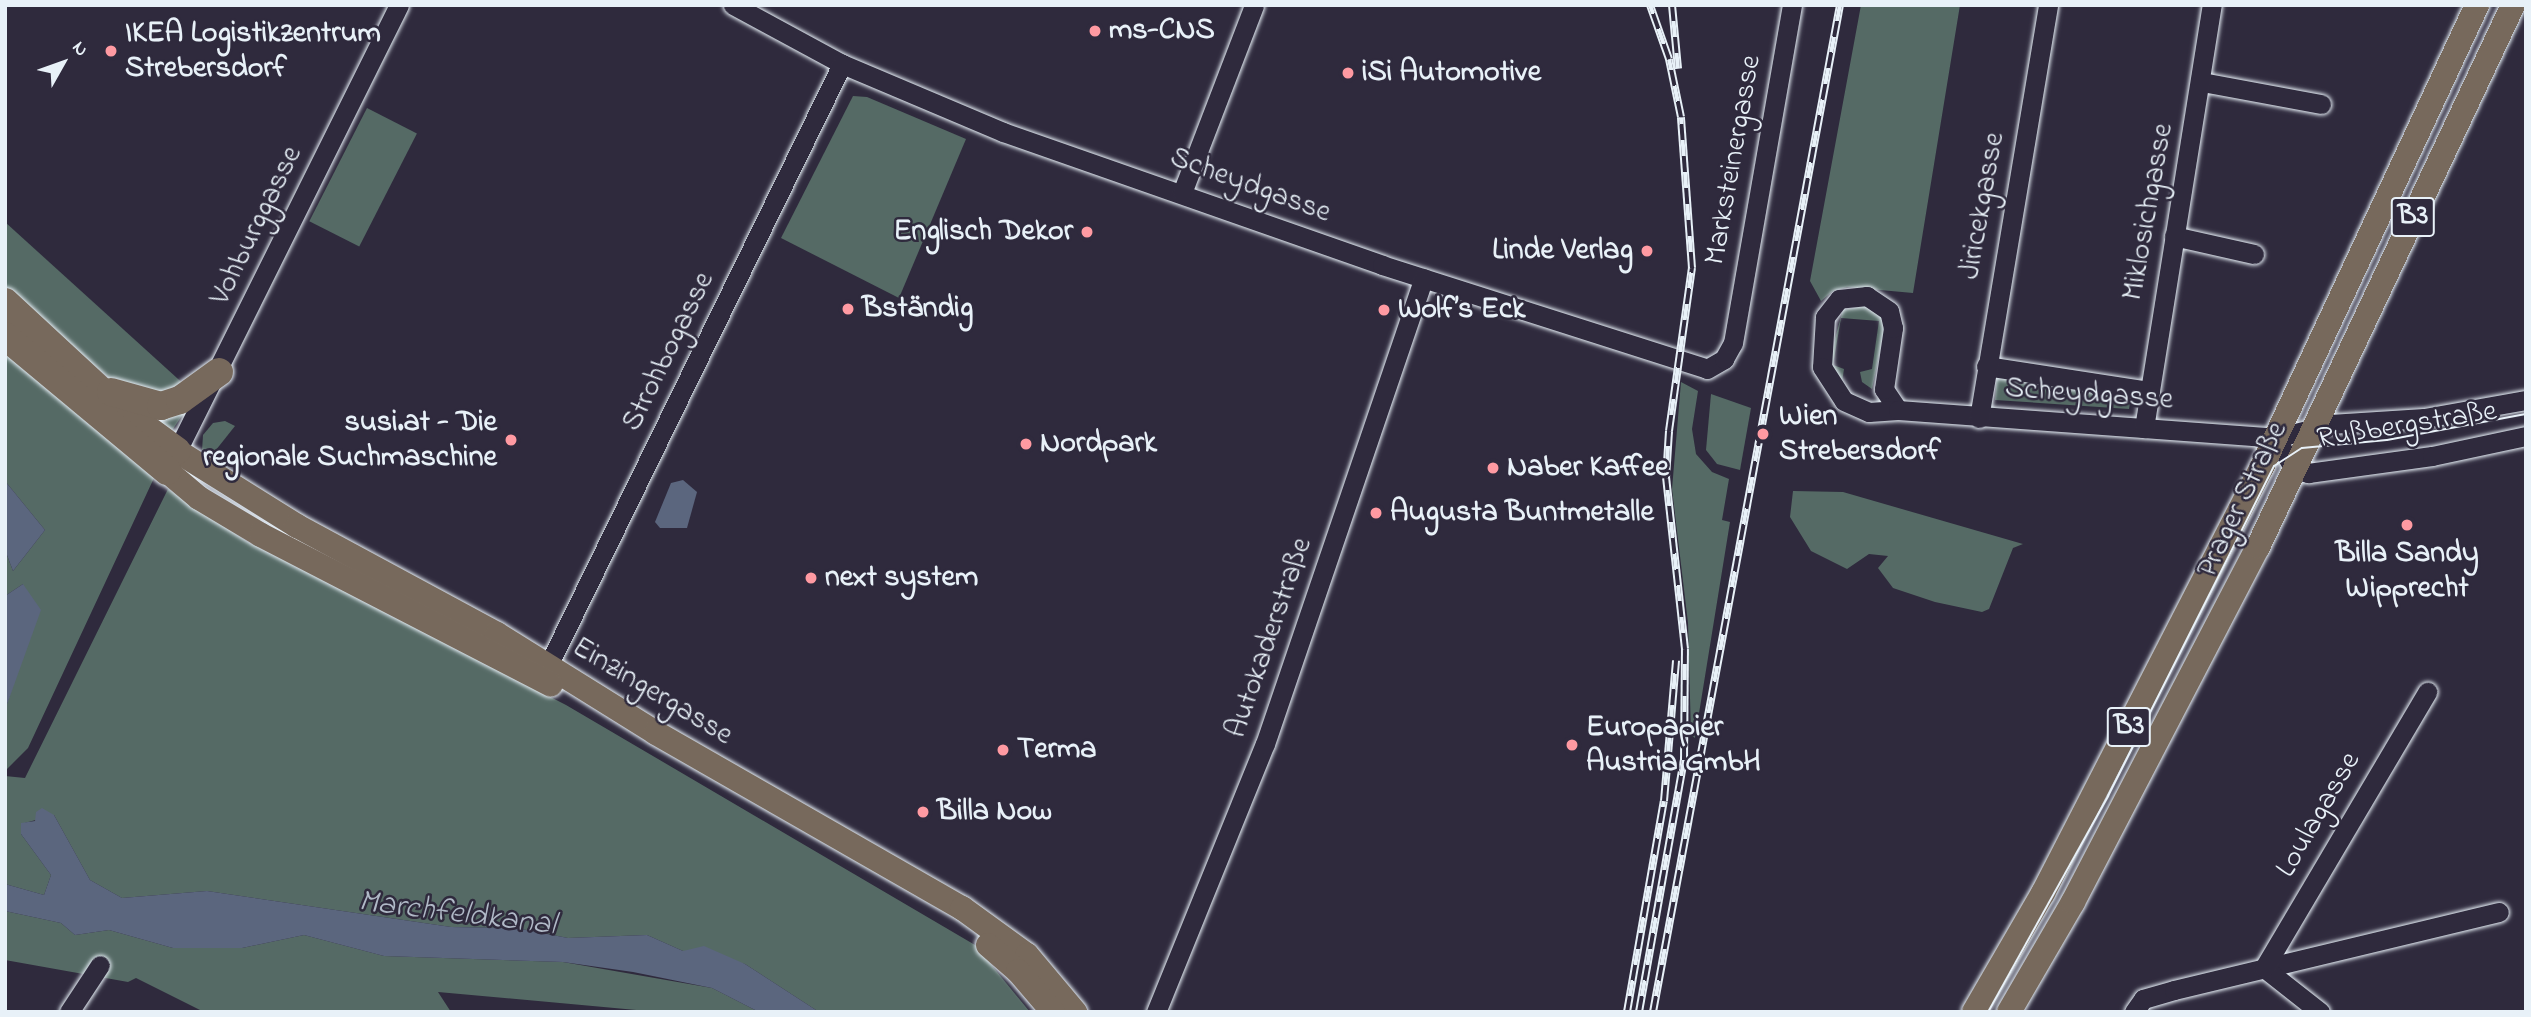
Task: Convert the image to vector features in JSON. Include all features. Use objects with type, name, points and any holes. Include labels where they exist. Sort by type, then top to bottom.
[{"type":"highway","points":[[5,302],[102,388],[172,461]]},
{"type":"highway","points":[[5,336],[87,409],[172,461]]},
{"type":"highway","points":[[102,388],[139,403],[160,406],[180,400],[219,372]]},
{"type":"main road","name":"Prager Straße","points":[[1974,1012],[2043,893],[2276,438],[2477,5]]},
{"type":"main road","name":"Prager Straße","points":[[2009,1012],[2073,902],[2294,469],[2513,5]]},
{"type":"main road","name":"Einzingergasse","points":[[172,461],[297,526],[548,666],[656,733],[962,908],[1027,955],[1075,1012]]},
{"type":"main road","name":"Einzingergasse","points":[[172,461],[199,498],[250,528],[553,686],[968,929],[1018,971],[1054,1012]]},
{"type":"street","name":"Vohburggasse","points":[[172,461],[219,372],[399,5]]},
{"type":"street","name":"Scheydgasse","points":[[733,5],[842,64],[1003,132],[1696,369],[1707,369],[1724,359],[1736,325]]},
{"type":"street","points":[[1182,193],[1254,5]]},
{"type":"street","name":"Marksteinergasse","points":[[1736,325],[1792,5]]},
{"type":"street","name":"Jiricekgasse","points":[[1979,418],[2048,5]]},
{"type":"street","name":"Miklosichgasse","points":[[2144,428],[2174,236],[2202,82],[2212,5]]},
{"type":"street","name":"Strohbogasse","points":[[548,666],[842,64]]},
{"type":"street","points":[[2202,82],[2321,104]]},
{"type":"street","points":[[2174,236],[2254,254]]},
{"type":"street","name":"Autokaderstraße","points":[[1156,1012],[1265,744],[1424,278]]},
{"type":"street","name":"Scheydgasse","points":[[1898,410],[1884,389],[1892,328],[1889,311],[1867,296],[1839,299],[1828,311],[1822,330],[1821,355],[1827,379],[1857,409],[2276,438]]},
{"type":"street","name":"Scheydgasse","points":[[1986,366],[2150,391]]},
{"type":"street","name":"Rußbergstraße","points":[[2526,400],[2424,418],[2312,428],[2276,438],[2294,469],[2308,473],[2381,464],[2526,436]]},
{"type":"street","name":"Loulagasse","points":[[2264,968],[2427,692]]},
{"type":"street","points":[[2134,1012],[2143,999],[2498,912]]},
{"type":"street","points":[[69,1012],[100,965]]},
{"type":"street","points":[[2264,968],[2320,1012]]},
{"type":"green space","points":[[1861,5],[1960,5],[1913,293],[1847,287],[1833,291],[1821,301],[1810,281]]},
{"type":"green space","points":[[853,96],[867,97],[966,139],[899,298],[781,238]]},
{"type":"green space","points":[[367,108],[417,133],[359,247],[309,221]]},
{"type":"green space","points":[[5,222],[188,388],[176,396],[128,394],[53,331],[5,286]]},
{"type":"green space","points":[[1870,305],[1886,322],[1872,389],[1862,382],[1860,372],[1872,369],[1879,321],[1841,318],[1833,365],[1844,369],[1842,382],[1832,370],[1831,353],[1843,310]]},
{"type":"green space","points":[[5,353],[154,478],[28,748],[5,771],[5,710],[19,666],[23,584],[5,596],[5,550],[13,571],[45,530],[5,481]]},
{"type":"green space","points":[[1997,373],[2131,397],[2129,409],[1995,400]]},
{"type":"green space","points":[[1681,382],[1698,391],[1692,429],[1696,454],[1712,472],[1729,479],[1722,520],[1730,522],[1695,738],[1691,735],[1688,623],[1672,489]]},
{"type":"green space","points":[[1711,394],[1751,408],[1740,470],[1717,464],[1706,450]]},
{"type":"green space","points":[[133,408],[185,411],[171,432]]},
{"type":"green space","points":[[225,421],[235,426],[208,460],[202,451],[203,435],[213,423]]},
{"type":"green space","points":[[168,489],[246,541],[566,705],[975,945],[1030,1012],[819,1012],[745,964],[683,951],[647,935],[568,938],[516,928],[451,927],[207,891],[122,898],[90,880],[54,815],[21,824],[21,834],[51,875],[44,895],[5,884],[5,776],[25,778]]},
{"type":"green space","points":[[1793,491],[1843,492],[2023,544],[2013,548],[1989,609],[1982,612],[1935,602],[1893,588],[1878,568],[1888,556],[1869,554],[1847,569],[1811,551],[1790,517]]},
{"type":"green space","points":[[5,911],[61,923],[75,935],[109,930],[173,948],[242,948],[304,935],[384,956],[563,962],[712,988],[759,1012],[658,1012],[438,992],[451,1012],[204,1012],[136,978],[128,982],[5,960]]},
{"type":"water","points":[[683,480],[697,492],[687,528],[660,528],[655,522],[671,483]]},
{"type":"water","points":[[5,481],[45,530],[13,571],[5,550]]},
{"type":"water","points":[[23,584],[41,610],[5,710],[5,596]]},
{"type":"water","points":[[42,808],[54,815],[90,880],[122,898],[207,891],[451,927],[516,928],[568,938],[647,935],[683,951],[704,946],[745,964],[819,1012],[759,1012],[712,988],[633,972],[563,962],[384,956],[304,935],[242,948],[173,948],[109,930],[75,935],[61,923],[5,911],[5,884],[44,895],[51,875],[21,834],[21,823],[35,821],[36,812]]},
{"type":"tram line","points":[[1988,1012],[2108,796],[2274,466],[2302,448],[2387,440],[2526,414]]},
{"type":"railway","points":[[1639,1012],[1684,760],[1685,649],[1666,478],[1669,431],[1692,268],[1681,117],[1669,59],[1650,5]]},
{"type":"railway","points":[[1672,5],[1678,69]]},
{"type":"railway","points":[[1653,1012],[1840,5]]},
{"type":"railway","points":[[1627,1012],[1664,801],[1676,661]]},
{"type":"place","name":"ms-CNS","points":[[1095,31]]},
{"type":"place","name":"IKEA Logistikzentrum Strebersdorf","points":[[111,51]]},
{"type":"place","name":"iSi Automotive","points":[[1348,73]]},
{"type":"place","name":"Englisch Dekor","points":[[1087,232]]},
{"type":"place","name":"Linde Verlag","points":[[1647,251]]},
{"type":"place","name":"Bständig","points":[[848,309]]},
{"type":"place","name":"Wolf’s Eck","points":[[1384,310]]},
{"type":"place","name":"Wien Strebersdorf","points":[[1763,434]]},
{"type":"place","name":"susi.at - Die regionale Suchmaschine","points":[[511,440]]},
{"type":"place","name":"Nordpark","points":[[1026,444]]},
{"type":"place","name":"Naber Kaffee","points":[[1493,468]]},
{"type":"place","name":"Augusta Buntmetalle","points":[[1376,513]]},
{"type":"place","name":"Billa Sandy Wipprecht","points":[[2407,525]]},
{"type":"place","name":"next system","points":[[811,578]]},
{"type":"place","name":"Europapier Austria GmbH","points":[[1572,745]]},
{"type":"place","name":"Terma","points":[[1003,750]]},
{"type":"place","name":"Billa Now","points":[[923,812]]},
{"type":"water label","name":"Marchfeldkanal","points":[[457,915]]}]
